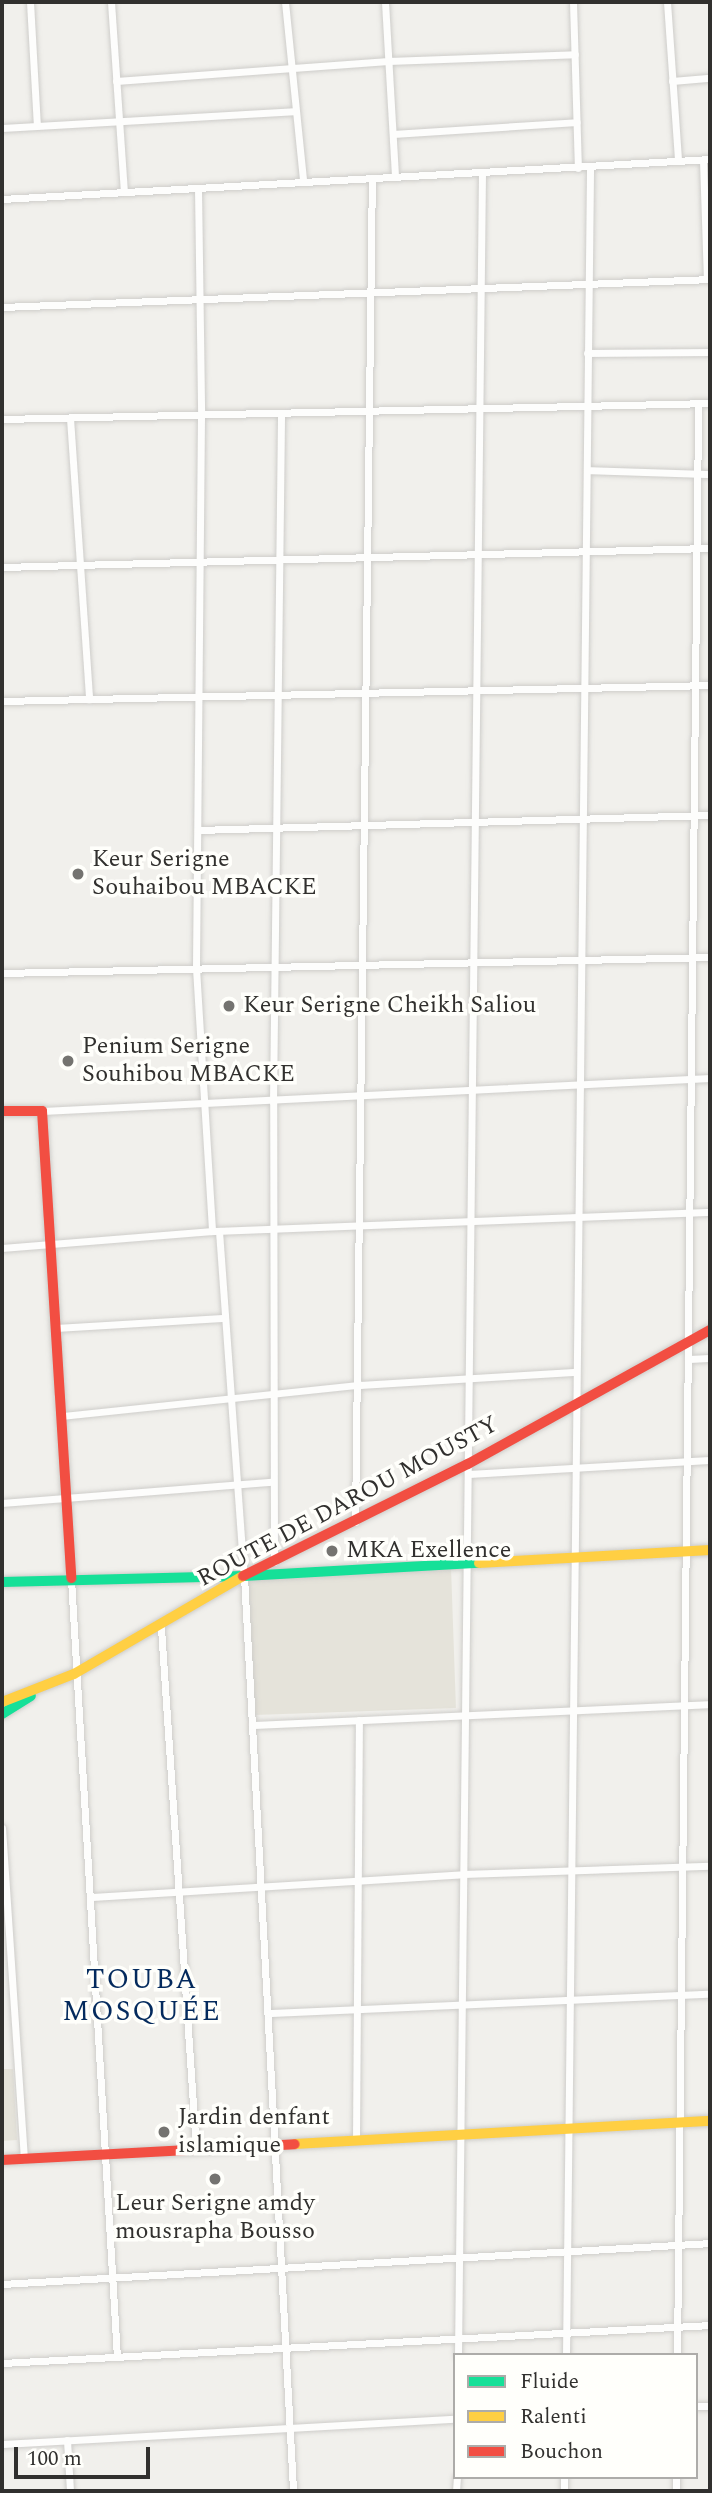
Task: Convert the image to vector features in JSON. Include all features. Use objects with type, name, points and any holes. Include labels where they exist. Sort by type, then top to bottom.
[{"type":"street","points":[[30,2],[37,126]]},
{"type":"street","points":[[111,2],[124,191]]},
{"type":"street","points":[[285,2],[303,180]]},
{"type":"street","points":[[385,2],[395,177]]},
{"type":"street","points":[[573,2],[578,168]]},
{"type":"street","points":[[667,2],[678,160]]},
{"type":"street","points":[[116,82],[290,71],[388,61],[575,54]]},
{"type":"street","points":[[672,81],[710,78]]},
{"type":"street","points":[[2,128],[294,111]]},
{"type":"street","points":[[393,134],[577,122]]},
{"type":"street","points":[[2,199],[303,180],[482,174],[707,159],[709,279],[480,291],[371,292],[2,307]]},
{"type":"street","points":[[566,2353],[573,1999],[572,1558],[582,960],[582,688],[590,167]]},
{"type":"street","points":[[458,2353],[482,174]]},
{"type":"street","points":[[355,1522],[359,1385],[358,1097],[368,693],[372,178]]},
{"type":"street","points":[[198,188],[201,416],[196,968],[203,1106],[216,1231],[243,1576],[269,2013],[293,2491]]},
{"type":"street","points":[[587,353],[710,352]]},
{"type":"street","points":[[677,2353],[698,403]]},
{"type":"street","points":[[2,419],[281,416],[369,410],[710,403]]},
{"type":"street","points":[[274,1562],[271,1482],[274,1393],[273,1102],[281,416]]},
{"type":"street","points":[[70,418],[77,564],[89,699]]},
{"type":"street","points":[[587,470],[710,474]]},
{"type":"street","points":[[2,567],[278,557],[710,548]]},
{"type":"street","points":[[2,701],[710,685]]},
{"type":"street","points":[[198,830],[710,815]]},
{"type":"street","points":[[2,973],[710,957]]},
{"type":"street","points":[[2,1111],[203,1106],[710,1078]]},
{"type":"street","points":[[42,1111],[62,1416],[74,1674],[92,1897],[117,2357]]},
{"type":"street","points":[[2,1248],[216,1231],[710,1212]]},
{"type":"street","points":[[55,1328],[223,1318]]},
{"type":"street","name":"ROUTE DE DAROU MOUSTY","points":[[2,1702],[37,1692],[74,1674],[161,1628],[243,1576],[468,1469],[576,1403],[710,1330]]},
{"type":"street","points":[[688,1359],[710,1358]]},
{"type":"street","points":[[62,1416],[359,1385],[574,1372]]},
{"type":"street","points":[[468,1469],[574,1469],[710,1460]]},
{"type":"street","points":[[2,1503],[271,1482]]},
{"type":"street","points":[[2,1582],[71,1578],[243,1576],[710,1550]]},
{"type":"street","points":[[161,1628],[196,2149]]},
{"type":"street","points":[[2,1714],[37,1692]]},
{"type":"street","points":[[252,1725],[465,1718],[571,1709],[710,1704]]},
{"type":"street","points":[[356,2140],[359,1720]]},
{"type":"street","points":[[2,1828],[24,2159]]},
{"type":"street","points":[[92,1897],[463,1874],[572,1874],[710,1866]]},
{"type":"street","points":[[269,2013],[710,1994]]},
{"type":"street","points":[[2,2160],[274,2144],[460,2137],[710,2120]]},
{"type":"street","points":[[2,2284],[710,2243]]},
{"type":"street","points":[[2,2363],[710,2325]]},
{"type":"street","points":[[2,2444],[453,2419]]},
{"type":"street","points":[[67,2440],[70,2491]]},
{"type":"shaded area","points":[[451,1567],[456,1708],[253,1715],[248,1574]]},
{"type":"shaded area","points":[[2,2069],[13,2069],[17,2140],[2,2141]]},
{"type":"traffic: fast","points":[[2,1582],[244,1576],[479,1563]]},
{"type":"traffic: fast","points":[[2,1714],[31,1696]]},
{"type":"traffic: slow","points":[[479,1563],[710,1550]]},
{"type":"traffic: slow","points":[[2,1702],[74,1674],[243,1576]]},
{"type":"traffic: slow","points":[[295,2144],[710,2121]]},
{"type":"traffic: jam","points":[[2,1111],[42,1111],[71,1578]]},
{"type":"traffic: jam","points":[[243,1576],[468,1464],[710,1330]]},
{"type":"traffic: jam","points":[[2,2160],[295,2144]]},
{"type":"place","name":"Keur Serigne Souhaibou MBACKE","points":[[78,874]]},
{"type":"place","name":"Keur Serigne Cheikh Saliou","points":[[229,1006]]},
{"type":"place","name":"Penium Serigne Souhibou MBACKE","points":[[68,1061]]},
{"type":"place","name":"MKA Exellence","points":[[332,1551]]},
{"type":"place","name":"Jardin denfant islamique","points":[[164,2132]]},
{"type":"place","name":"Leur Serigne amdy mousrapha Bousso","points":[[215,2179]]},
{"type":"district","name":"TOUBA MOSQUÉE","points":[[142,1996]]}]
